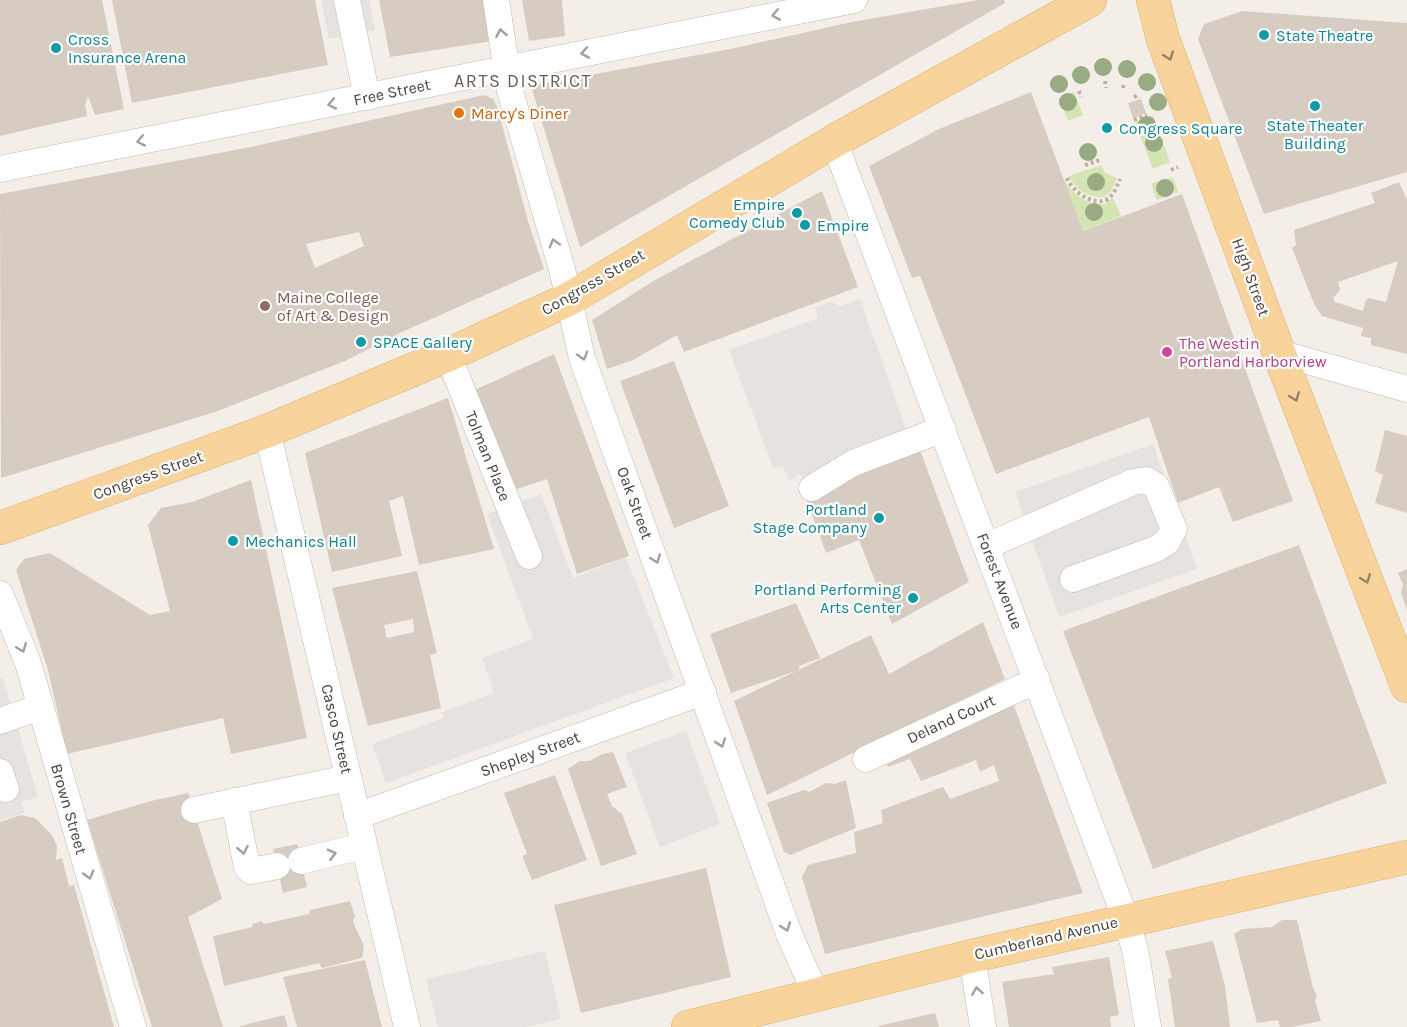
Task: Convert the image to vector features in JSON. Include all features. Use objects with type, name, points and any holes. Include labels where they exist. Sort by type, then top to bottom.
[{"type":"main road","name":"High Street","points":[[1153,0],[1163,39],[1279,353],[1407,686]]},
{"type":"main road","name":"Congress Street","points":[[0,528],[267,431],[448,356],[569,299],[834,141],[1082,1]]},
{"type":"main road","name":"Cumberland Avenue","points":[[688,1027],[738,1021],[816,995],[972,956],[1407,857]]},
{"type":"street","points":[[347,0],[366,97]]},
{"type":"street","name":"Oak Street","points":[[496,0],[510,91],[569,299],[582,358],[789,934],[816,995]]},
{"type":"street","name":"Free Street","points":[[0,169],[854,0]]},
{"type":"street","name":"Forest Avenue","points":[[834,141],[1126,920],[1135,949],[1148,1027]]},
{"type":"street","points":[[1279,353],[1407,389]]},
{"type":"street","name":"Tolman Place","points":[[448,356],[529,556]]},
{"type":"street","points":[[812,488],[853,463],[943,429]]},
{"type":"street","name":"Casco Street","points":[[267,431],[407,1027]]},
{"type":"street","points":[[987,546],[1133,482],[1146,480],[1156,486],[1173,530],[1167,542],[1156,549],[1073,579]]},
{"type":"street","name":"Brown Street","points":[[0,594],[28,663],[133,1027]]},
{"type":"street","name":"Deland Court","points":[[866,759],[1037,680]]},
{"type":"street","name":"Shepley Street","points":[[357,816],[703,692]]},
{"type":"street","points":[[0,721],[40,706]]},
{"type":"street","points":[[194,810],[348,778]]},
{"type":"street","points":[[234,801],[246,867],[252,871],[363,846]]},
{"type":"street","points":[[972,956],[983,1027]]},
{"type":"path","points":[[1105,81],[1106,88]]},
{"type":"path","points":[[1122,88],[1124,83]]},
{"type":"path","points":[[1079,91],[1081,97]]},
{"type":"path","points":[[1134,120],[1147,115]]},
{"type":"path","points":[[1085,165],[1100,160]]},
{"type":"path","points":[[1171,170],[1178,167]]},
{"type":"path","points":[[1067,178],[1078,193],[1097,201],[1105,201],[1112,196],[1120,179]]},
{"type":"green space","points":[[1074,92],[1083,115],[1068,121],[1059,98]]},
{"type":"green space","points":[[1153,115],[1170,162],[1153,169],[1135,122]]},
{"type":"green space","points":[[1102,165],[1104,172],[1117,178],[1111,191],[1104,197],[1084,192],[1069,176]]},
{"type":"green space","points":[[1173,177],[1178,192],[1157,200],[1151,184]]},
{"type":"green space","points":[[1063,179],[1075,193],[1085,200],[1104,204],[1113,198],[1121,216],[1083,231]]},
{"type":"shaded area","points":[[321,0],[369,0],[375,30],[329,39]]},
{"type":"shaded area","points":[[860,299],[906,429],[832,459],[808,490],[800,474],[789,482],[783,466],[773,468],[729,350],[818,318],[815,308],[830,302],[840,306]]},
{"type":"shaded area","points":[[1153,444],[1197,569],[1059,617],[1015,492]]},
{"type":"shaded area","points":[[541,494],[573,578],[626,557],[674,678],[386,783],[372,744],[444,718],[442,712],[494,693],[482,658],[533,639],[487,514]]},
{"type":"shaded area","points":[[3,678],[38,797],[21,802],[25,813],[0,820],[0,679]]},
{"type":"shaded area","points":[[686,731],[720,824],[660,847],[625,753]]},
{"type":"shaded area","points":[[545,951],[561,1019],[525,1027],[438,1027],[426,979]]},
{"type":"building","name":"Cross Insurance Arena","points":[[0,0],[102,0],[124,109],[95,115],[88,96],[85,105],[87,116],[0,136]]},
{"type":"building","points":[[112,0],[315,0],[328,65],[132,103]]},
{"type":"building","points":[[379,0],[485,0],[493,41],[390,57]]},
{"type":"building","points":[[522,0],[562,0],[565,36],[529,41]]},
{"type":"building","points":[[978,0],[1004,0],[1005,3],[580,247],[531,86],[735,48],[852,22]]},
{"type":"building","name":"State Theater Building","points":[[1242,11],[1407,23],[1407,172],[1264,214],[1198,39],[1204,24]]},
{"type":"building","points":[[1031,92],[1083,231],[1182,194],[1293,501],[1233,522],[1219,487],[1178,503],[1149,417],[996,474],[920,276],[912,278],[869,166],[939,129]]},
{"type":"building","points":[[484,95],[493,99],[497,106],[528,221],[544,269],[402,332],[345,361],[215,412],[1,478],[0,194],[251,147]],"holes":[[[359,232],[364,246],[315,268],[306,244]]]},
{"type":"building","points":[[1141,99],[1146,113],[1133,118],[1128,103]]},
{"type":"building","points":[[1399,182],[1407,200],[1407,354],[1371,345],[1371,338],[1361,336],[1363,328],[1322,316],[1314,304],[1292,248],[1296,245],[1294,230],[1375,203],[1371,193]],"holes":[[[1398,261],[1386,302],[1369,298],[1366,300],[1363,311],[1335,302],[1333,298],[1340,290],[1338,282]]]},
{"type":"building","points":[[822,191],[858,287],[684,352],[677,335],[633,360],[607,369],[592,320],[655,280]]},
{"type":"building","points":[[554,354],[629,556],[577,574],[547,479],[514,490],[470,392]]},
{"type":"building","points":[[674,361],[729,506],[674,528],[620,381]]},
{"type":"building","points":[[448,398],[494,549],[419,565],[403,496],[389,501],[402,556],[332,572],[305,453]]},
{"type":"building","points":[[1385,430],[1407,436],[1407,513],[1375,503],[1383,475],[1375,471]]},
{"type":"building","name":"Portland Stage Company","points":[[917,442],[969,582],[892,624],[859,540],[826,553],[805,495]]},
{"type":"building","points":[[251,480],[307,738],[231,754],[223,718],[67,754],[48,670],[16,570],[24,559],[50,553],[150,615],[170,611],[148,525],[161,508],[192,502]]},
{"type":"building","points":[[1299,545],[1387,783],[1153,869],[1063,631]]},
{"type":"building","points":[[1407,569],[1407,610],[1401,593],[1403,585],[1398,573]]},
{"type":"building","points":[[417,571],[437,653],[430,655],[441,708],[368,726],[332,588]],"holes":[[[413,619],[414,632],[387,638],[384,625]]]},
{"type":"building","points":[[796,603],[820,658],[799,666],[799,670],[731,693],[710,634]]},
{"type":"building","points":[[983,622],[1005,679],[767,795],[734,701],[871,635],[889,674]]},
{"type":"building","points":[[1010,695],[1083,893],[825,954],[802,877],[808,865],[856,853],[854,832],[883,823],[881,810],[943,787],[950,799],[999,781],[994,765],[980,772],[976,760],[921,781],[910,759],[888,767],[883,754]]},
{"type":"building","points":[[613,752],[627,787],[607,794],[612,806],[622,814],[637,854],[601,866],[568,769],[580,761],[590,761],[602,754]]},
{"type":"building","points":[[555,775],[587,860],[532,880],[522,856],[527,854],[504,793]]},
{"type":"building","points":[[846,780],[856,828],[790,855],[784,852],[767,803],[804,790],[809,792],[826,783],[835,784]]},
{"type":"building","points":[[188,793],[222,899],[188,917],[223,1027],[152,1027],[87,820],[151,801]]},
{"type":"building","points":[[21,815],[35,818],[52,835],[57,846],[56,860],[62,858],[69,886],[74,885],[114,1027],[0,1027],[0,822]]},
{"type":"building","points":[[297,844],[307,887],[283,893],[273,849]]},
{"type":"building","points":[[706,868],[731,977],[581,1013],[554,905]]},
{"type":"building","points":[[350,901],[355,916],[353,922],[364,946],[362,958],[322,968],[319,963],[224,986],[213,936],[253,927],[252,924],[262,921],[264,924],[309,914],[310,910]]},
{"type":"building","points":[[1282,920],[1297,920],[1313,988],[1317,996],[1315,1000],[1321,1021],[1292,1027],[1280,1027],[1278,1020],[1257,1023],[1234,934],[1242,929],[1272,927]]},
{"type":"building","points":[[1213,941],[1225,986],[1230,1027],[1175,1027],[1168,979],[1172,978],[1165,951]]},
{"type":"building","points":[[1109,957],[1119,1015],[1110,1017],[1111,1027],[1009,1027],[1002,982],[1054,974],[1052,967]]},
{"type":"building","points":[[365,960],[382,1027],[297,1027],[283,977]]},
{"type":"building","points":[[935,1013],[939,1027],[878,1027],[878,1026]]},
{"type":"building","points":[[284,1015],[288,1027],[240,1027],[240,1026]]},
{"type":"place","name":"State Theatre","points":[[1264,35]]},
{"type":"place","name":"Cross Insurance Arena","points":[[56,48]]},
{"type":"place","name":"State Theater Building","points":[[1315,106]]},
{"type":"place","name":"Marcy's Diner","points":[[459,113]]},
{"type":"place","name":"Congress Square","points":[[1107,128]]},
{"type":"place","name":"Empire Comedy Club","points":[[797,213]]},
{"type":"place","name":"Empire","points":[[805,225]]},
{"type":"place","name":"Maine College of Art & Design","points":[[265,306]]},
{"type":"place","name":"SPACE Gallery","points":[[361,342]]},
{"type":"place","name":"The Westin Portland Harborview","points":[[1167,352]]},
{"type":"place","name":"Portland Stage Company","points":[[879,518]]},
{"type":"place","name":"Mechanics Hall","points":[[233,541]]},
{"type":"place","name":"Portland Performing Arts Center","points":[[913,598]]},
{"type":"district","name":"ARTS DISTRICT","points":[[523,81]]}]
